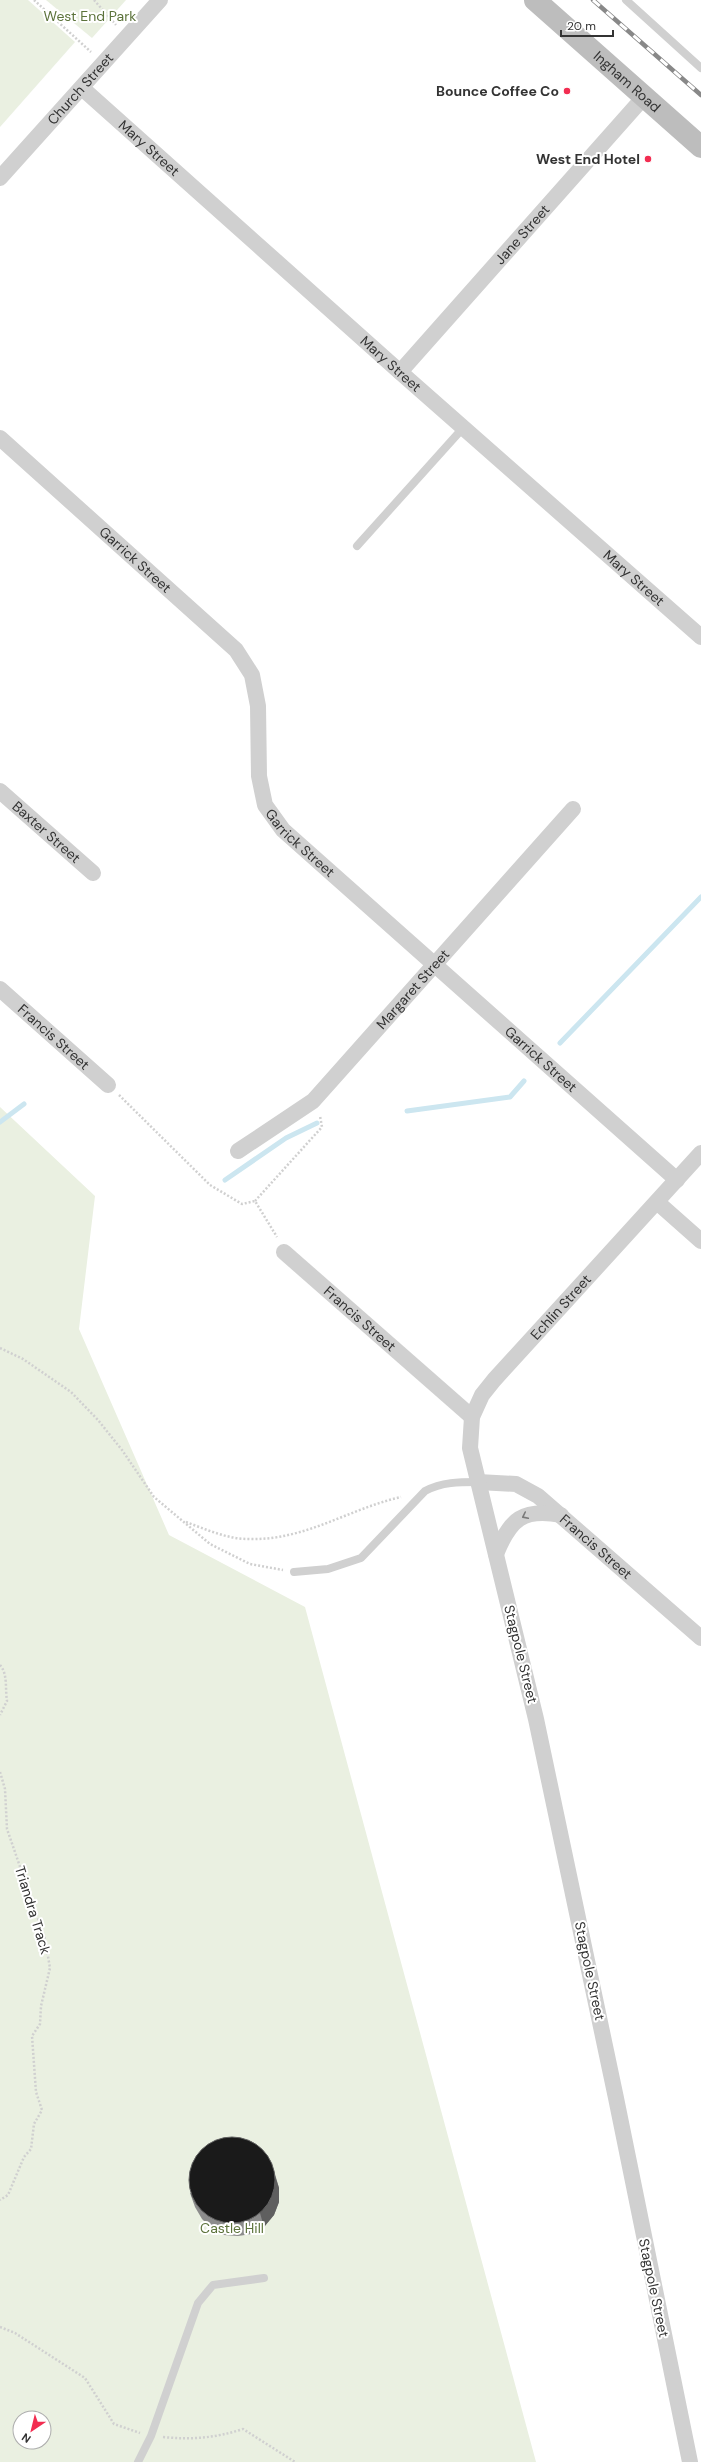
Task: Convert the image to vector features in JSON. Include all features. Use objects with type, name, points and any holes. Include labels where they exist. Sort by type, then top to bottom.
[{"type":"main road","name":"Ingham Road","points":[[535,0],[701,147]]},
{"type":"street","name":"Church Street","points":[[0,178],[160,0]]},
{"type":"street","name":"Mary Street","points":[[82,88],[701,638]]},
{"type":"street","name":"Jane Street","points":[[400,372],[644,97]]},
{"type":"street","name":"Garrick Street","points":[[0,438],[236,650],[252,675],[258,706],[259,776],[265,805],[284,830],[307,854],[677,1180]]},
{"type":"street","name":"Baxter Street","points":[[0,791],[93,873]]},
{"type":"street","name":"Margaret Street","points":[[238,1151],[312,1101],[573,809]]},
{"type":"street","name":"Francis Street","points":[[0,989],[108,1084]]},
{"type":"street","name":"Echlin Street","points":[[478,1482],[470,1448],[472,1417],[482,1395],[701,1153]]},
{"type":"street","points":[[657,1202],[701,1241]]},
{"type":"street","name":"Francis Street","points":[[284,1252],[472,1417]]},
{"type":"street","name":"Francis Street","points":[[478,1482],[516,1484],[538,1496],[563,1516],[701,1638]]},
{"type":"street","name":"Stagpole Street","points":[[478,1482],[536,1719],[616,2098],[690,2462]]},
{"type":"street","points":[[496,1554],[510,1527],[529,1514],[542,1512],[563,1516]]},
{"type":"lane","points":[[626,0],[701,68]]},
{"type":"lane","points":[[357,546],[463,428]]},
{"type":"lane","points":[[294,1572],[328,1568],[361,1558],[425,1491],[436,1485],[478,1482]]},
{"type":"lane","points":[[138,2462],[151,2436],[198,2303],[213,2284],[264,2278]]},
{"type":"path","points":[[34,0],[104,63]]},
{"type":"path","points":[[94,0],[126,38]]},
{"type":"path","points":[[108,1084],[210,1185],[242,1204],[255,1201],[322,1126],[320,1116],[312,1101]]},
{"type":"path","points":[[255,1201],[270,1224],[284,1252]]},
{"type":"path","points":[[0,1348],[23,1359],[71,1392],[98,1420],[122,1450],[154,1497],[210,1544],[250,1564],[294,1572]]},
{"type":"path","points":[[184,1521],[216,1533],[247,1539],[289,1537],[390,1499],[425,1491]]},
{"type":"path","points":[[0,1665],[6,1677],[5,1689],[7,1701],[0,1715]]},
{"type":"path","name":"Triandra Track","points":[[0,1772],[5,1789],[7,1830],[45,1939],[50,1968],[41,2006],[40,2024],[32,2036],[36,2092],[42,2110],[34,2124],[31,2149],[24,2157],[8,2195],[0,2200]]},
{"type":"path","points":[[0,2327],[15,2333],[86,2378],[114,2424],[151,2436],[189,2439],[219,2437],[243,2429],[295,2462]]},
{"type":"green space","points":[[0,0],[28,0],[75,42],[0,127]]},
{"type":"green space","name":"West End Park","points":[[46,0],[126,0],[92,38]]},
{"type":"green space","name":"Castle Hill","points":[[0,1107],[95,1196],[79,1329],[169,1535],[305,1607],[536,2462],[0,2462]]},
{"type":"building","points":[[232,2137],[248,2140],[256,2144],[268,2156],[272,2164],[275,2180],[272,2196],[268,2204],[256,2216],[248,2220],[232,2223],[216,2220],[208,2216],[196,2204],[192,2196],[189,2180],[192,2164],[196,2156],[208,2144],[216,2140]]},
{"type":"waterway","points":[[560,1043],[701,897]]},
{"type":"waterway","points":[[407,1111],[510,1097],[524,1081]]},
{"type":"waterway","points":[[0,1122],[24,1104]]},
{"type":"waterway","points":[[225,1180],[286,1138],[317,1123]]},
{"type":"railway","points":[[593,0],[701,95]]},
{"type":"place","name":"Bounce Coffee Co","points":[[567,91]]},
{"type":"place","name":"West End Hotel","points":[[648,159]]}]
